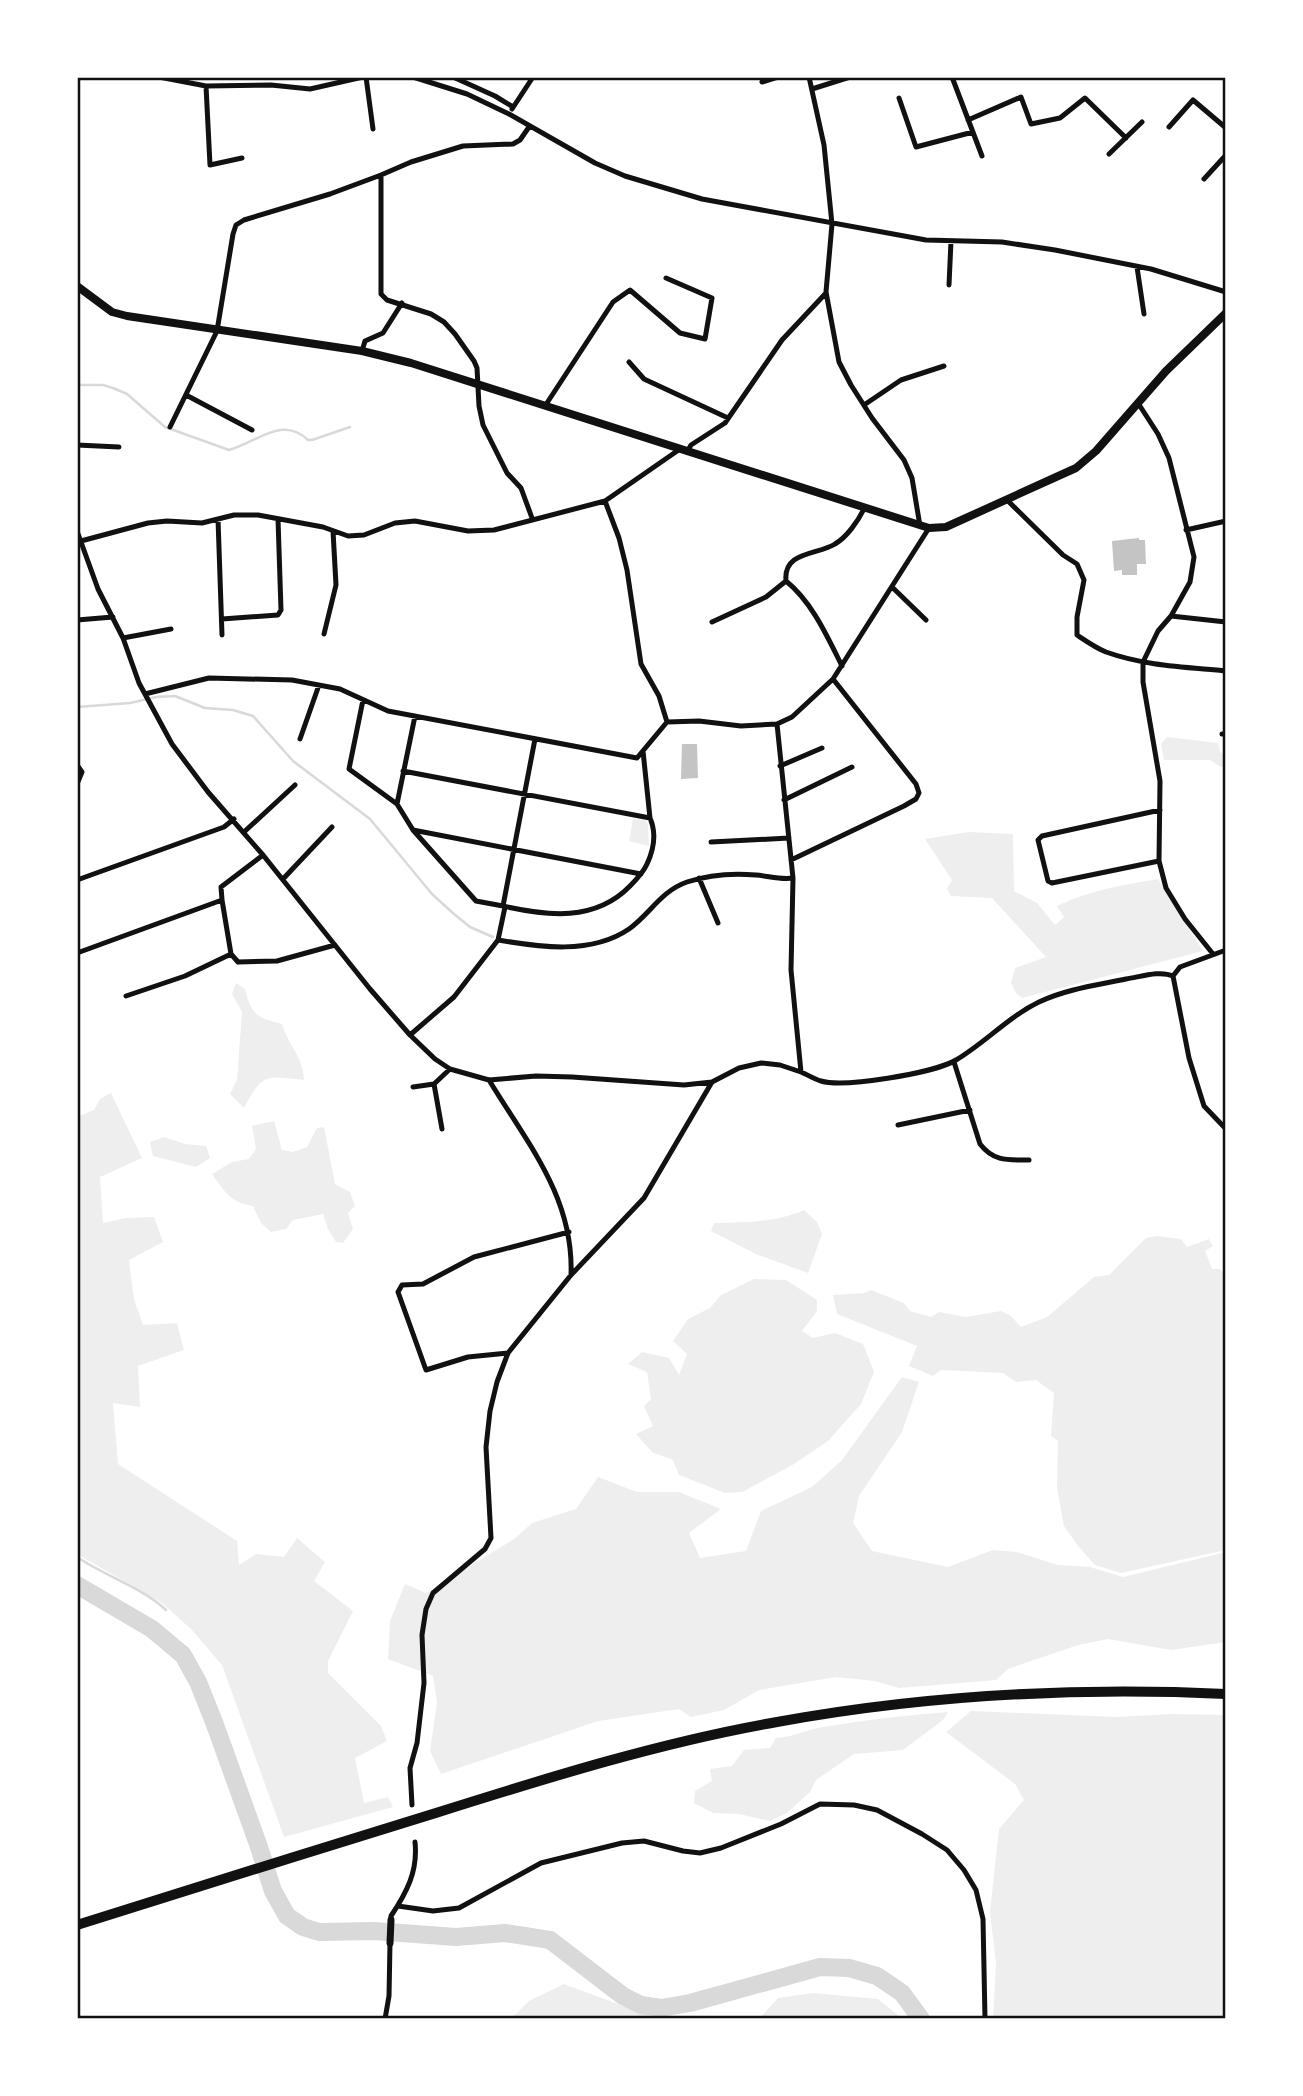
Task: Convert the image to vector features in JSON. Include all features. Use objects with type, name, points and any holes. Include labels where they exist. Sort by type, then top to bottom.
[{"type":"highway","points":[[77,1925],[547,1778],[676,1743],[775,1722],[929,1700],[1000,1695],[1150,1690],[1226,1694]]},
{"type":"main road","points":[[77,286],[105,307],[127,316],[362,351],[411,363],[929,528],[946,527],[1076,468],[1096,450],[1174,363],[1226,313]]},
{"type":"street","points":[[159,77],[193,85],[271,85],[310,89],[364,77],[373,129]]},
{"type":"street","points":[[184,77],[193,85]]},
{"type":"street","points":[[271,85],[274,77]]},
{"type":"street","points":[[413,77],[467,94],[509,114],[595,163],[625,176],[702,199],[926,240],[1002,242],[1055,250],[1137,267],[1226,292]]},
{"type":"street","points":[[453,77],[513,107]]},
{"type":"street","points":[[509,114],[533,77]]},
{"type":"street","points":[[762,82],[778,77]]},
{"type":"street","points":[[808,77],[824,145],[832,224],[827,292],[839,362],[863,405],[904,460],[912,478],[919,527]]},
{"type":"street","points":[[812,89],[850,77]]},
{"type":"street","points":[[952,77],[982,156]]},
{"type":"street","points":[[206,86],[210,165],[242,158]]},
{"type":"street","points":[[968,120],[1021,97],[1031,124],[1060,118],[1085,98],[1126,138]]},
{"type":"street","points":[[899,98],[916,148],[973,132]]},
{"type":"street","points":[[1169,127],[1194,100],[1226,128]]},
{"type":"street","points":[[1110,154],[1142,122]]},
{"type":"street","points":[[170,428],[218,331],[236,225],[463,146],[513,144],[520,140],[529,127]]},
{"type":"street","points":[[1204,179],[1226,155]]},
{"type":"street","points":[[381,175],[381,294],[387,300],[431,314],[455,334],[477,368],[483,425],[507,473],[521,488],[532,518]]},
{"type":"street","points":[[949,285],[951,241]]},
{"type":"street","points":[[1137,267],[1144,314]]},
{"type":"street","points":[[545,406],[613,302],[630,290],[680,333],[705,340],[712,298],[666,278]]},
{"type":"street","points":[[827,292],[782,340],[725,423],[605,501],[494,530],[468,531],[415,521],[395,523],[364,535],[348,536],[278,519],[234,514],[202,523],[148,523],[79,536],[145,694],[172,744],[208,792],[234,819],[410,1035],[450,1069],[489,1080],[536,1076],[684,1085],[712,1082],[738,1068],[761,1063],[780,1065],[822,1082],[928,1072],[954,1062],[1018,1013],[1042,1000],[1134,978],[1161,974],[1173,976]]},
{"type":"street","points":[[362,351],[365,341],[383,334],[401,303]]},
{"type":"street","points":[[629,362],[644,379],[728,418]]},
{"type":"street","points":[[863,405],[901,380],[944,366]]},
{"type":"street","points":[[186,395],[252,430]]},
{"type":"street","points":[[1138,404],[1158,434],[1169,458],[1194,557],[1190,582],[1171,616],[1158,631],[1143,662],[1143,682],[1160,781],[1159,861],[1166,888],[1185,919],[1213,954]]},
{"type":"street","points":[[77,445],[119,447]]},
{"type":"street","points":[[1008,500],[1062,555],[1077,564],[1084,580],[1077,617],[1077,635],[1104,651],[1143,662],[1166,667],[1226,671]]},
{"type":"street","points":[[605,501],[627,570],[641,664],[659,696],[667,722]]},
{"type":"street","points":[[842,666],[822,626],[786,581],[785,572],[791,562],[836,544],[858,521],[864,509]]},
{"type":"street","points":[[218,519],[222,635]]},
{"type":"street","points":[[222,619],[278,615],[281,610],[278,519]]},
{"type":"street","points":[[1186,530],[1226,521]]},
{"type":"street","points":[[145,694],[209,678],[275,679],[340,690],[388,711],[637,758],[667,722],[699,721],[741,726],[777,724],[792,717],[833,679],[929,528]]},
{"type":"street","points":[[324,634],[336,585],[333,531]]},
{"type":"street","points":[[712,622],[766,597],[786,581]]},
{"type":"street","points":[[892,587],[926,620]]},
{"type":"street","points":[[1171,616],[1226,622]]},
{"type":"street","points":[[77,620],[113,617]]},
{"type":"street","points":[[122,638],[171,629]]},
{"type":"street","points":[[791,860],[904,806],[916,799],[919,793],[916,783],[833,679]]},
{"type":"street","points":[[300,739],[319,685]]},
{"type":"street","points":[[363,700],[349,769],[397,804],[413,830],[476,901],[504,907],[549,915],[594,909],[612,902],[641,874],[654,848],[643,751]]},
{"type":"street","points":[[397,804],[415,716]]},
{"type":"street","points":[[777,724],[793,878],[791,970],[801,1072]]},
{"type":"street","points":[[410,1035],[454,997],[498,940],[535,739]]},
{"type":"street","points":[[780,766],[822,748]]},
{"type":"street","points":[[77,765],[82,772],[77,784]]},
{"type":"street","points":[[784,800],[852,767]]},
{"type":"street","points":[[403,771],[650,818]]},
{"type":"street","points":[[244,832],[295,785]]},
{"type":"street","points":[[1159,861],[1052,883],[1048,881],[1038,840],[1042,836],[1160,810]]},
{"type":"street","points":[[77,880],[224,827],[234,819]]},
{"type":"street","points":[[283,879],[332,827]]},
{"type":"street","points":[[413,830],[641,874]]},
{"type":"street","points":[[711,842],[789,838]]},
{"type":"street","points":[[263,855],[221,887],[231,954],[238,962],[277,961],[335,945]]},
{"type":"street","points":[[498,940],[549,948],[601,942],[629,929],[665,893],[683,883],[699,878],[748,875],[780,880],[793,878]]},
{"type":"street","points":[[699,878],[718,923]]},
{"type":"street","points":[[77,953],[222,900]]},
{"type":"street","points":[[1173,976],[1180,968],[1226,950]]},
{"type":"street","points":[[126,996],[185,976],[231,954]]},
{"type":"street","points":[[1173,976],[1189,1058],[1204,1106],[1226,1129]]},
{"type":"street","points":[[77,1035],[77,1043]]},
{"type":"street","points":[[954,1062],[980,1144],[989,1155],[1007,1160],[1029,1160]]},
{"type":"street","points":[[413,1087],[434,1084],[450,1069]]},
{"type":"street","points":[[489,1080],[550,1176],[569,1231],[571,1275]]},
{"type":"street","points":[[412,1805],[410,1768],[417,1743],[424,1682],[422,1635],[426,1609],[433,1593],[485,1549],[491,1538],[486,1447],[490,1411],[508,1353],[571,1275],[644,1198],[712,1082]]},
{"type":"street","points":[[434,1084],[442,1129]]},
{"type":"street","points":[[898,1125],[970,1110]]},
{"type":"street","points":[[508,1353],[468,1357],[426,1370],[398,1292],[402,1286],[423,1284],[474,1257],[569,1231]]},
{"type":"street","points":[[398,1906],[433,1910],[459,1908],[541,1863],[622,1843],[644,1841],[700,1853],[781,1824],[820,1804],[854,1805],[877,1810],[922,1834],[947,1850],[964,1870],[976,1890],[983,1919],[985,2019]]},
{"type":"street","points":[[385,2019],[389,1996],[391,1916],[410,1885],[414,1873],[417,1861],[415,1842]]},
{"type":"shaded area","points":[[1167,737],[1218,743],[1220,752],[1226,756],[1226,767],[1210,760],[1164,760],[1161,744]]},
{"type":"shaded area","points":[[633,819],[645,820],[648,824],[649,846],[629,841]]},
{"type":"shaded area","points":[[969,832],[1013,834],[1014,891],[1037,903],[1055,925],[1064,917],[1057,906],[1069,900],[1119,886],[1158,879],[1203,951],[1022,998],[1011,983],[1015,968],[1046,957],[992,898],[951,896],[947,889],[952,880],[925,839]]},
{"type":"shaded area","points":[[236,983],[245,989],[250,1005],[257,1014],[282,1024],[299,1058],[304,1080],[267,1079],[256,1088],[244,1108],[230,1094],[237,1080],[242,1012],[232,994]]},
{"type":"shaded area","points":[[111,1093],[142,1158],[100,1177],[103,1223],[126,1218],[154,1217],[163,1242],[129,1260],[134,1299],[143,1325],[177,1323],[184,1350],[138,1366],[140,1407],[113,1403],[118,1464],[237,1541],[239,1565],[256,1554],[284,1557],[297,1538],[325,1562],[314,1581],[353,1611],[328,1661],[328,1673],[381,1726],[387,1741],[355,1758],[364,1803],[388,1797],[393,1807],[284,1837],[222,1665],[191,1629],[162,1603],[77,1554],[77,1117],[94,1110],[100,1099]]},
{"type":"shaded area","points":[[274,1121],[282,1150],[293,1152],[307,1147],[317,1128],[324,1127],[335,1184],[350,1192],[355,1206],[348,1213],[353,1229],[343,1243],[336,1242],[323,1214],[293,1220],[286,1229],[271,1232],[261,1223],[253,1206],[234,1199],[212,1174],[232,1162],[249,1159],[256,1149],[252,1126]]},
{"type":"shaded area","points":[[164,1137],[185,1144],[206,1146],[210,1158],[196,1167],[153,1156],[150,1142]]},
{"type":"shaded area","points":[[804,1210],[817,1222],[822,1234],[808,1273],[756,1254],[711,1231],[714,1223],[771,1220]]},
{"type":"shaded area","points":[[1157,1236],[1181,1239],[1187,1247],[1209,1239],[1213,1246],[1205,1251],[1212,1269],[1219,1269],[1226,1275],[1226,1550],[1121,1573],[1095,1565],[1064,1526],[1057,1488],[1058,1441],[1051,1436],[1054,1393],[1036,1380],[1016,1382],[1003,1373],[941,1370],[933,1376],[909,1366],[917,1346],[837,1314],[833,1295],[871,1290],[904,1303],[910,1311],[931,1317],[939,1312],[966,1317],[1001,1311],[1011,1316],[1021,1327],[1047,1317],[1094,1277],[1109,1275],[1146,1238]]},
{"type":"shaded area","points":[[754,1279],[786,1280],[817,1300],[817,1311],[802,1331],[813,1338],[835,1333],[863,1344],[874,1372],[861,1404],[828,1441],[794,1464],[742,1492],[725,1493],[679,1475],[673,1460],[652,1452],[636,1434],[653,1426],[644,1406],[651,1399],[647,1372],[628,1364],[642,1352],[669,1358],[679,1375],[687,1354],[673,1341],[688,1319],[710,1308],[721,1295]]},
{"type":"shaded area","points":[[902,1377],[919,1382],[902,1432],[859,1496],[853,1523],[872,1551],[948,1567],[993,1550],[1017,1552],[1058,1565],[1090,1567],[1123,1577],[1226,1552],[1226,1642],[1171,1650],[1108,1639],[1078,1645],[1008,1669],[996,1680],[899,1688],[875,1681],[836,1677],[759,1690],[724,1710],[691,1717],[679,1709],[598,1721],[441,1774],[430,1751],[437,1702],[433,1676],[388,1659],[390,1621],[405,1584],[426,1593],[514,1539],[532,1523],[576,1509],[598,1477],[637,1492],[679,1492],[721,1509],[689,1533],[700,1558],[746,1551],[761,1511],[812,1487],[842,1460]]},
{"type":"shaded area","points":[[971,1711],[1117,1717],[1226,1715],[1226,2019],[993,2019],[996,1964],[990,1912],[999,1829],[1024,1800],[1015,1784],[946,1732]]},
{"type":"shaded area","points":[[948,1712],[943,1720],[903,1750],[854,1754],[816,1780],[810,1792],[787,1813],[770,1821],[739,1814],[713,1813],[694,1803],[695,1791],[712,1781],[710,1769],[732,1766],[744,1750],[770,1748],[776,1738],[854,1722]]},
{"type":"shaded area","points":[[564,1984],[658,2019],[511,2019],[529,2001]]},
{"type":"shaded area","points":[[813,1993],[878,1999],[899,2016],[899,2019],[759,2019],[778,1998]]},
{"type":"building","points":[[1139,538],[1145,540],[1146,564],[1137,564],[1137,575],[1122,575],[1122,570],[1114,571],[1112,541]]},
{"type":"building","points":[[682,744],[697,744],[698,778],[681,779]]},
{"type":"waterway","points":[[77,385],[103,385],[113,388],[127,394],[165,427],[229,450],[279,430],[298,433],[312,440],[350,427]]},
{"type":"waterway","points":[[77,707],[175,696],[205,708],[233,710],[253,716],[293,761],[370,819],[432,894],[470,927],[493,937]]},
{"type":"waterway","points":[[77,1557],[146,1595],[166,1610]]},
{"type":"waterway","points":[[77,1585],[152,1629],[183,1655],[198,1682],[214,1722],[273,1891],[287,1916],[303,1927],[319,1932],[374,1931],[456,1937],[505,1933],[550,1940],[623,1996],[641,2005],[661,2008],[690,2003],[820,1967],[849,1968],[877,1976],[902,1993],[921,2019]]}]
